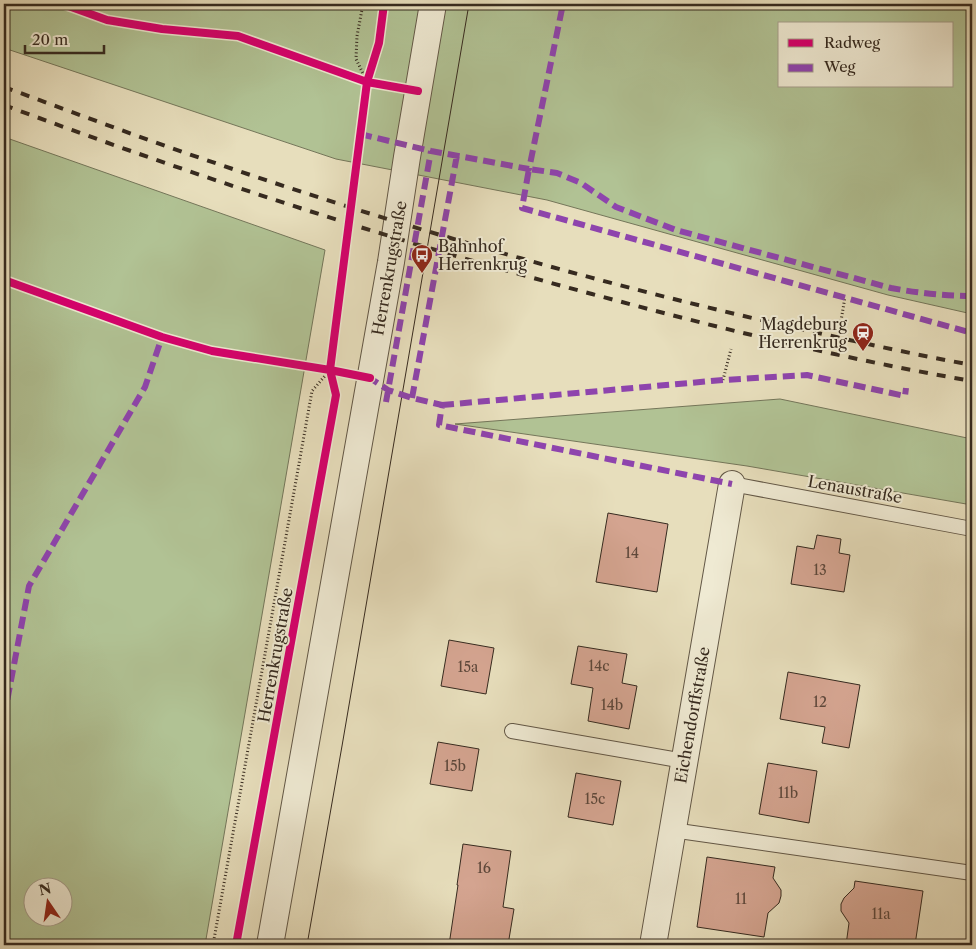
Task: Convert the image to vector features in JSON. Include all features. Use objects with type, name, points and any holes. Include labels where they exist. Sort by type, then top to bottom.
[{"type":"street","name":"Herrenkrugstraße","points":[[270,945],[391,262],[433,4]]},
{"type":"street","name":"Eichendorffstraße","points":[[653,945],[732,484]]},
{"type":"lane","name":"Lenaustraße","points":[[732,484],[972,529]]},
{"type":"lane","points":[[512,731],[684,761]]},
{"type":"lane","points":[[672,830],[972,873]]},
{"type":"path","points":[[362,4],[357,36],[356,59],[368,77]]},
{"type":"path","points":[[841,321],[845,297]]},
{"type":"path","points":[[723,380],[731,349]]},
{"type":"green space","points":[[4,4],[972,4],[972,314],[888,295],[547,200],[336,159],[4,48]]},
{"type":"green space","points":[[4,137],[325,250],[205,945],[4,945]]},
{"type":"green space","points":[[780,399],[972,439],[972,505],[747,466],[455,424]]},
{"type":"building","points":[[608,513],[668,524],[657,592],[596,582]]},
{"type":"building","points":[[817,535],[841,539],[839,553],[850,555],[844,592],[791,584],[797,546],[814,549]]},
{"type":"building","points":[[449,640],[494,648],[486,694],[441,686]]},
{"type":"building","points":[[578,646],[627,654],[622,683],[637,686],[629,729],[588,721],[593,688],[571,684]]},
{"type":"building","points":[[788,672],[860,685],[849,748],[822,743],[825,727],[780,719]]},
{"type":"building","points":[[438,742],[479,749],[472,791],[430,784]]},
{"type":"building","points":[[768,763],[817,771],[809,823],[759,814]]},
{"type":"building","points":[[576,773],[621,781],[613,825],[568,817]]},
{"type":"building","points":[[463,844],[511,851],[503,907],[514,909],[508,945],[449,945]]},
{"type":"building","points":[[707,857],[775,867],[773,878],[781,890],[781,896],[779,903],[768,913],[764,937],[697,927]]},
{"type":"building","points":[[855,881],[923,891],[915,945],[846,945],[849,923],[841,911],[841,904],[854,888]]},
{"type":"tram line","points":[[307,945],[469,4]]},
{"type":"railway","points":[[4,87],[164,146],[286,187],[494,251],[633,289],[774,323],[972,365]]},
{"type":"railway","points":[[4,105],[296,207],[518,274],[734,331],[876,363],[972,381]]},
{"type":"marked path","points":[[360,134],[431,151],[529,169],[563,4]]},
{"type":"marked path","points":[[386,402],[431,151]]},
{"type":"marked path","points":[[412,398],[457,155]]},
{"type":"marked path","points":[[972,296],[931,294],[891,288],[676,230],[616,207],[581,183],[557,173],[529,169],[522,208],[972,333]]},
{"type":"marked path","points":[[4,717],[29,586],[145,387],[162,337]]},
{"type":"marked path","points":[[442,405],[723,380],[807,375],[905,396],[906,388]]},
{"type":"marked path","points":[[367,378],[388,390],[442,405],[439,425],[732,484]]},
{"type":"cycle path","points":[[63,4],[107,20],[162,29],[238,36],[367,82],[418,91]]},
{"type":"cycle path","points":[[236,945],[336,395],[330,370],[367,82],[379,43],[384,4]]},
{"type":"cycle path","points":[[4,280],[162,337],[212,351],[370,378]]},
{"type":"place","name":"Bahnhof Herrenkrug","points":[[422,274]]},
{"type":"place","name":"Magdeburg Herrenkrug","points":[[863,352]]}]
